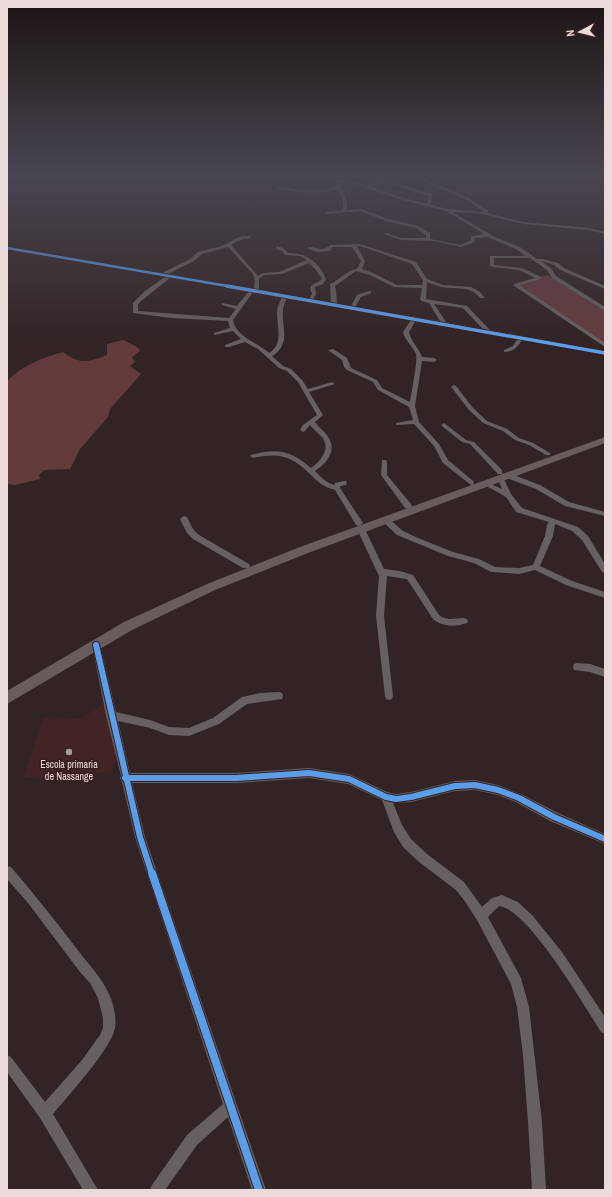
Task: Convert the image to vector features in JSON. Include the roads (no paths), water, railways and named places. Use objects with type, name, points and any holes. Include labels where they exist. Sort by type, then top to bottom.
[{"type":"highway","points":[[7,688],[79,645],[199,586],[246,566],[360,526],[385,520],[486,484],[548,454],[605,434]]},
{"type":"highway","points":[[7,698],[128,626],[211,587],[408,506],[471,483],[503,476],[605,440]]},
{"type":"street","points":[[422,230],[428,234],[428,239]]},
{"type":"street","points":[[481,230],[518,248],[548,269],[552,275],[605,310]]},
{"type":"street","points":[[592,230],[605,233]]},
{"type":"street","points":[[386,234],[401,240],[428,239],[464,246],[473,241],[473,237],[490,235]]},
{"type":"street","points":[[230,320],[135,312],[135,304],[166,275],[192,260],[200,253],[229,245],[239,239],[249,237]]},
{"type":"street","points":[[229,245],[244,263],[255,273],[257,279],[257,286],[254,291],[238,308],[230,320]]},
{"type":"street","points":[[310,248],[318,251],[328,250],[331,246],[360,245],[414,263],[420,270],[424,280],[423,300],[431,303],[465,308],[488,331]]},
{"type":"street","points":[[354,246],[363,260],[359,270]]},
{"type":"street","points":[[7,248],[414,318],[605,353]]},
{"type":"street","points":[[278,248],[284,250],[293,261]]},
{"type":"street","points":[[257,279],[263,274],[280,273],[301,255],[317,268],[324,279],[321,283],[313,286],[312,288],[314,294],[310,301]]},
{"type":"street","points":[[539,278],[520,269],[492,266],[492,257],[542,260],[556,264],[562,269],[605,288]]},
{"type":"street","points":[[293,261],[309,260]]},
{"type":"street","points":[[334,304],[335,301],[332,285],[337,284],[353,270],[359,270],[398,286],[424,287]]},
{"type":"street","points":[[552,275],[515,285],[605,345]]},
{"type":"street","points":[[424,280],[444,286],[459,286],[477,291],[482,297]]},
{"type":"street","points":[[352,308],[358,296],[369,292]]},
{"type":"street","points":[[269,356],[276,351],[283,334],[280,311],[285,296]]},
{"type":"street","points":[[431,303],[444,324]]},
{"type":"street","points":[[224,304],[238,308]]},
{"type":"street","points":[[414,318],[406,332],[407,337],[418,352],[420,359],[417,368],[417,377],[414,384],[412,406],[416,422],[437,445],[446,461],[471,483]]},
{"type":"street","points":[[230,320],[233,329],[245,340],[260,348],[281,367],[289,370],[303,385],[320,412],[320,415],[305,426],[303,430]]},
{"type":"street","points":[[216,334],[233,329]]},
{"type":"street","points":[[506,350],[515,347],[522,337]]},
{"type":"street","points":[[227,346],[245,340]]},
{"type":"street","points":[[331,350],[345,359],[346,367],[375,381],[380,388],[412,406]]},
{"type":"street","points":[[420,359],[434,360]]},
{"type":"street","points":[[306,391],[332,384]]},
{"type":"street","points":[[454,387],[471,410],[485,422],[505,430],[517,439],[531,444],[548,454]]},
{"type":"street","points":[[311,471],[319,466],[328,456],[327,438],[314,426],[312,422]]},
{"type":"street","points":[[398,424],[416,422]]},
{"type":"street","points":[[444,425],[464,441],[472,444],[503,476],[538,487],[567,504],[605,514]]},
{"type":"street","points":[[253,456],[273,453],[287,454],[299,461],[325,485],[337,488],[360,526],[381,572],[384,585],[380,616],[388,696]]},
{"type":"street","points":[[384,462],[384,475],[408,506]]},
{"type":"street","points":[[503,476],[508,495],[519,510],[554,521],[575,530],[585,538],[605,570]]},
{"type":"street","points":[[337,488],[337,485],[344,482]]},
{"type":"street","points":[[486,484],[508,495]]},
{"type":"street","points":[[184,519],[190,531],[196,537],[246,566]]},
{"type":"street","points":[[385,520],[400,532],[415,540],[440,548],[451,554],[476,561],[494,570],[519,571],[536,567],[568,583],[605,595]]},
{"type":"street","points":[[536,567],[549,536],[551,525],[554,521]]},
{"type":"street","points":[[381,572],[400,574],[410,577],[436,617],[441,622],[450,624],[464,621]]},
{"type":"street","points":[[96,645],[125,778],[151,872],[259,1190]]},
{"type":"street","points":[[578,667],[590,668],[605,673]]},
{"type":"street","points":[[112,715],[150,724],[169,731],[189,732],[198,730],[216,721],[245,700],[260,697],[279,696]]},
{"type":"street","points":[[125,778],[236,778],[309,773],[349,779],[386,797],[396,799],[411,797],[455,786],[475,785],[498,790],[519,798],[554,817],[605,839]]},
{"type":"street","points":[[386,797],[398,828],[407,843],[422,858],[460,886],[481,916],[517,982],[523,1007],[535,1115],[539,1190]]},
{"type":"street","points":[[7,871],[32,899],[84,968],[94,978],[104,996],[109,1018],[109,1028],[104,1039],[86,1064],[45,1113]]},
{"type":"street","points":[[481,916],[497,901],[502,900],[509,903],[532,922],[552,948],[605,1028]]},
{"type":"street","points":[[7,1060],[45,1113],[91,1190]]},
{"type":"street","points":[[157,1190],[192,1140],[231,1106]]},
{"type":"place","name":"Escola primaria de Nassange","points":[[69,752]]}]
